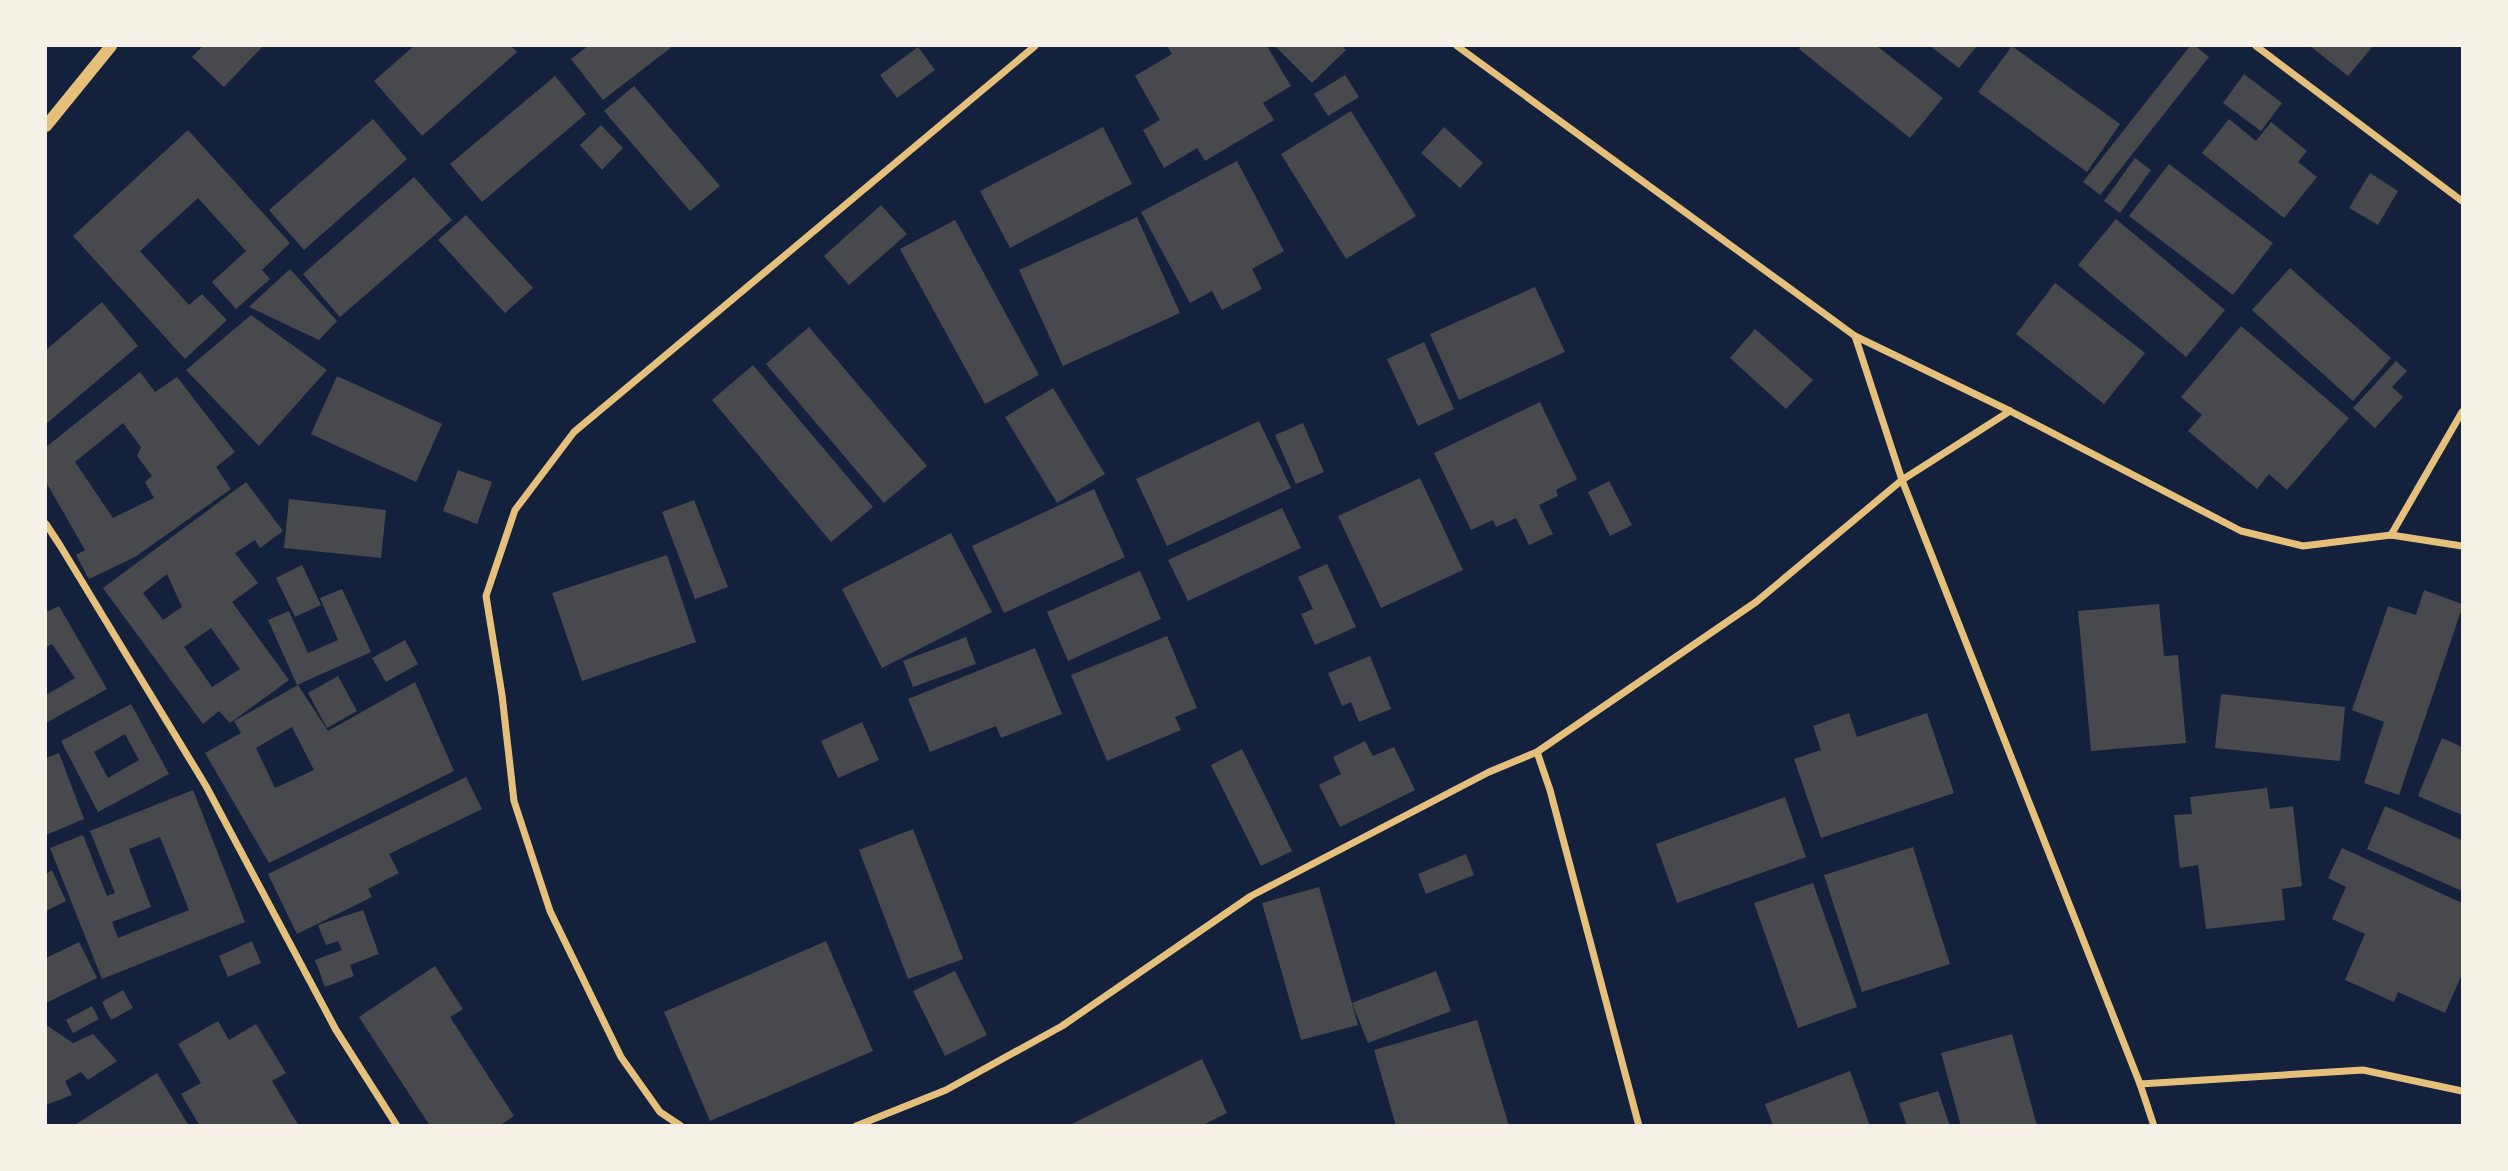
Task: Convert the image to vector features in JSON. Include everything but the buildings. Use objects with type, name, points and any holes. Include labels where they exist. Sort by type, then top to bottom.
[{"type":"street","points":[[46,126],[111,46]]},
{"type":"street","points":[[681,1125],[660,1112],[621,1058],[550,911],[513,801],[502,695],[486,596],[515,510],[574,432],[1035,46]]},
{"type":"street","points":[[1457,46],[1855,335],[2010,411],[2241,531],[2302,546],[2391,535],[2462,546]]},
{"type":"street","points":[[2256,46],[2462,201]]},
{"type":"street","points":[[1855,335],[1902,480],[2154,1125]]},
{"type":"street","points":[[856,1125],[957,1084],[1062,1027],[1251,896],[1477,779],[1537,752],[1756,602],[1902,480],[2010,411]]},
{"type":"street","points":[[2391,535],[2462,412]]},
{"type":"street","points":[[46,524],[205,786],[336,1030],[397,1125]]},
{"type":"street","points":[[1537,752],[1550,790],[1639,1125]]},
{"type":"street","points":[[2140,1084],[2363,1070],[2462,1091]]}]
